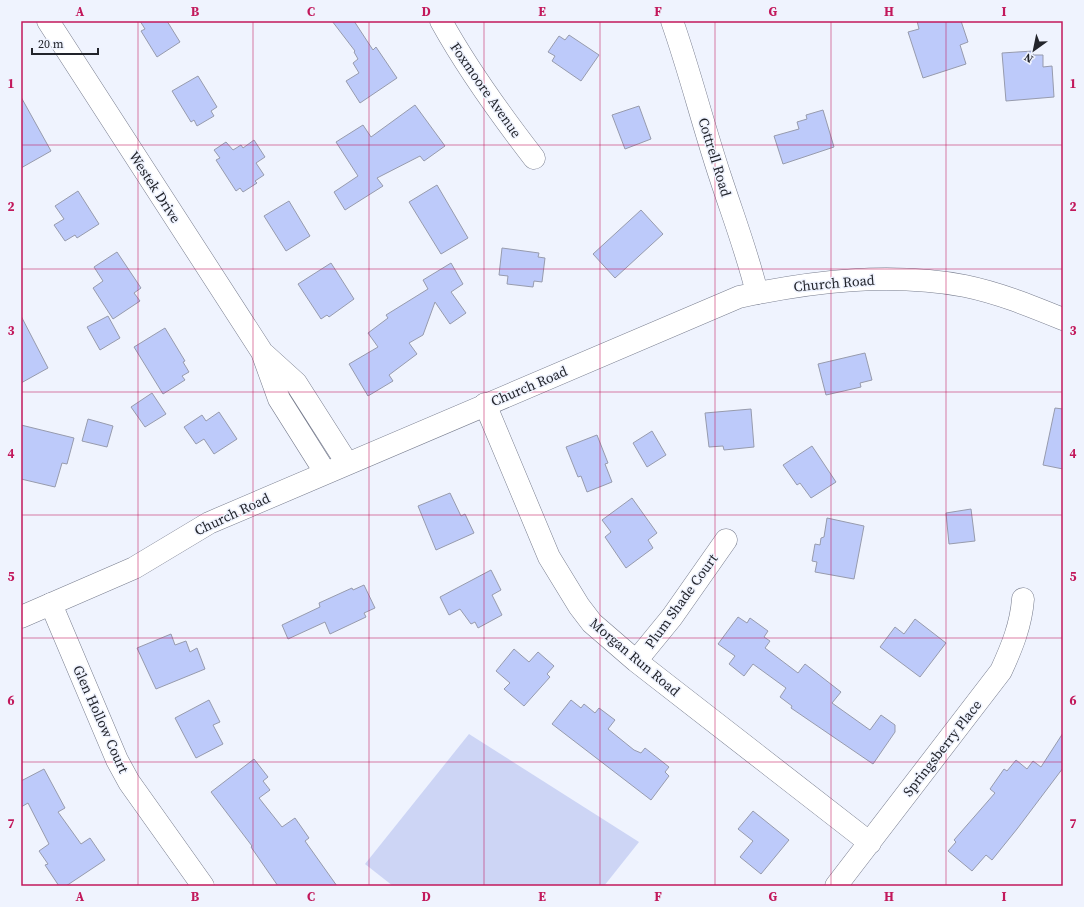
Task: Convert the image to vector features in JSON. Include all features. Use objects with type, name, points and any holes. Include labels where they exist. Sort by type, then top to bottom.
[{"type":"street","name":"Westek Drive","points":[[48,21],[262,352],[279,399],[325,472]]},
{"type":"street","name":"Foxmoore Avenue","points":[[441,21],[456,50],[534,158]]},
{"type":"street","name":"Cottrell Road","points":[[672,21],[690,72],[720,175],[746,251],[757,293]]},
{"type":"street","name":"Church Road","points":[[21,617],[134,568],[209,523],[325,472],[739,296],[799,285],[869,279],[922,280],[966,287],[1016,300],[1063,319]]},
{"type":"street","name":"Westek Drive","points":[[262,352],[296,383],[347,463]]},
{"type":"street","name":"Morgan Run Road","points":[[485,404],[549,557],[579,606],[592,623],[636,661],[870,843]]},
{"type":"street","name":"Plum Shade Court","points":[[636,661],[672,617],[726,540]]},
{"type":"street","name":"Springsberry Place","points":[[836,886],[1001,671],[1015,640],[1021,618],[1023,599]]},
{"type":"street","name":"Glen Hollow Court","points":[[51,604],[117,760],[129,782],[203,886]]},
{"type":"shaded area","points":[[469,734],[639,842],[604,886],[393,886],[365,864]]},
{"type":"building","points":[[140,21],[167,21],[180,42],[157,57],[141,31],[145,29]]},
{"type":"building","points":[[332,21],[354,21],[373,50],[376,47],[397,78],[360,103],[346,81],[359,73],[353,63],[358,59],[354,52],[355,51]]},
{"type":"building","points":[[917,21],[961,21],[968,42],[960,45],[966,64],[923,78],[908,32],[919,29]]},
{"type":"building","points":[[569,35],[599,55],[581,81],[552,61],[555,56],[548,52],[559,36],[565,40]]},
{"type":"building","points":[[1033,51],[1033,55],[1043,55],[1043,67],[1052,66],[1054,97],[1006,101],[1002,53]]},
{"type":"building","points":[[198,76],[217,107],[211,111],[214,116],[197,126],[194,120],[191,122],[172,91]]},
{"type":"building","points":[[21,97],[51,151],[21,168]]},
{"type":"building","points":[[415,105],[445,146],[424,161],[420,156],[377,178],[383,186],[345,210],[334,192],[358,176],[336,142],[363,125],[371,137]]},
{"type":"building","points":[[639,106],[651,139],[625,149],[612,115]]},
{"type":"building","points":[[823,110],[834,147],[783,164],[774,136],[799,129],[797,122],[807,119],[806,115]]},
{"type":"building","points":[[254,140],[265,157],[256,163],[264,175],[255,181],[257,183],[243,192],[240,188],[236,191],[216,160],[220,158],[214,150],[226,142],[233,150],[241,145],[243,148]]},
{"type":"building","points":[[437,185],[468,238],[441,254],[409,202]]},
{"type":"building","points":[[78,191],[99,224],[77,238],[75,235],[65,241],[54,225],[64,219],[55,206]]},
{"type":"building","points":[[289,201],[310,236],[286,251],[264,216]]},
{"type":"building","points":[[641,210],[663,234],[615,278],[593,254]]},
{"type":"building","points":[[502,248],[539,253],[538,257],[545,258],[542,282],[534,281],[533,287],[507,284],[508,276],[499,275]]},
{"type":"building","points":[[117,252],[141,288],[134,293],[140,301],[113,319],[93,288],[103,281],[94,267]]},
{"type":"building","points":[[331,263],[354,299],[329,317],[327,315],[321,319],[298,284]]},
{"type":"building","points":[[451,263],[463,284],[451,292],[466,313],[450,324],[435,302],[423,335],[409,343],[417,354],[389,375],[393,381],[368,396],[349,364],[378,347],[368,333],[388,318],[386,315],[428,289],[423,280]]},
{"type":"building","points":[[21,316],[48,368],[21,383]]},
{"type":"building","points":[[108,316],[120,338],[100,350],[87,327]]},
{"type":"building","points":[[165,328],[185,361],[183,362],[189,372],[182,376],[185,380],[163,394],[134,347]]},
{"type":"building","points":[[865,353],[872,380],[860,383],[861,387],[826,395],[818,364]]},
{"type":"building","points":[[152,393],[166,414],[145,427],[131,407]]},
{"type":"building","points":[[1055,408],[1063,409],[1063,469],[1043,465]]},
{"type":"building","points":[[751,409],[754,447],[724,450],[723,446],[709,447],[705,413]]},
{"type":"building","points":[[219,412],[237,439],[214,454],[204,439],[196,444],[184,427],[202,415],[206,421]]},
{"type":"building","points":[[88,419],[113,426],[107,447],[82,441]]},
{"type":"building","points":[[21,425],[74,438],[67,464],[62,463],[55,487],[21,479]]},
{"type":"building","points":[[652,431],[666,455],[647,467],[633,443]]},
{"type":"building","points":[[597,435],[608,463],[605,464],[612,482],[587,492],[581,476],[578,477],[566,447]]},
{"type":"building","points":[[812,446],[836,482],[811,498],[800,483],[797,485],[783,465]]},
{"type":"building","points":[[450,493],[461,516],[465,514],[474,533],[436,550],[418,506]]},
{"type":"building","points":[[632,498],[657,533],[648,540],[653,548],[626,568],[605,537],[611,532],[602,520]]},
{"type":"building","points":[[971,509],[975,541],[949,544],[946,513]]},
{"type":"building","points":[[827,518],[864,526],[854,579],[815,572],[817,562],[812,561],[815,544],[820,545],[821,538],[824,537]]},
{"type":"building","points":[[491,570],[501,590],[492,595],[502,615],[478,628],[475,622],[471,624],[460,609],[449,615],[440,597]]},
{"type":"building","points":[[364,585],[375,608],[364,613],[366,617],[330,634],[325,622],[288,639],[282,625],[320,607],[319,603],[352,588],[353,590]]},
{"type":"building","points":[[738,617],[747,623],[750,618],[768,631],[764,637],[770,641],[765,648],[798,673],[805,664],[841,692],[832,703],[870,730],[881,715],[895,725],[895,732],[873,764],[791,708],[792,706],[780,697],[786,688],[753,664],[744,676],[729,664],[735,656],[718,644]]},
{"type":"building","points":[[915,619],[946,643],[920,677],[880,647],[895,627],[904,634]]},
{"type":"building","points":[[171,634],[175,645],[186,641],[190,652],[197,648],[205,669],[156,689],[137,648]]},
{"type":"building","points":[[514,649],[529,662],[538,652],[554,666],[547,674],[550,677],[524,706],[504,689],[510,683],[496,671]]},
{"type":"building","points":[[209,700],[220,722],[213,725],[223,744],[196,758],[175,718]]},
{"type":"building","points":[[571,700],[581,708],[584,704],[595,713],[599,708],[615,720],[608,729],[634,750],[641,753],[645,748],[669,767],[665,772],[669,776],[651,800],[552,724]]},
{"type":"building","points":[[1063,733],[1063,768],[992,860],[986,855],[972,871],[948,851],[956,842],[954,840],[995,793],[990,789],[1004,769],[1007,771],[1016,760],[1027,769],[1033,761],[1041,767]]},
{"type":"building","points":[[254,759],[268,777],[263,781],[270,790],[259,798],[282,827],[295,818],[309,838],[305,841],[337,886],[278,886],[251,847],[252,846],[211,792]]},
{"type":"building","points":[[44,769],[65,808],[58,812],[81,844],[90,838],[105,860],[66,886],[59,886],[45,865],[48,864],[39,851],[49,844],[28,803],[21,807],[21,781]]},
{"type":"building","points":[[753,811],[789,840],[761,874],[740,857],[753,841],[738,829]]}]
